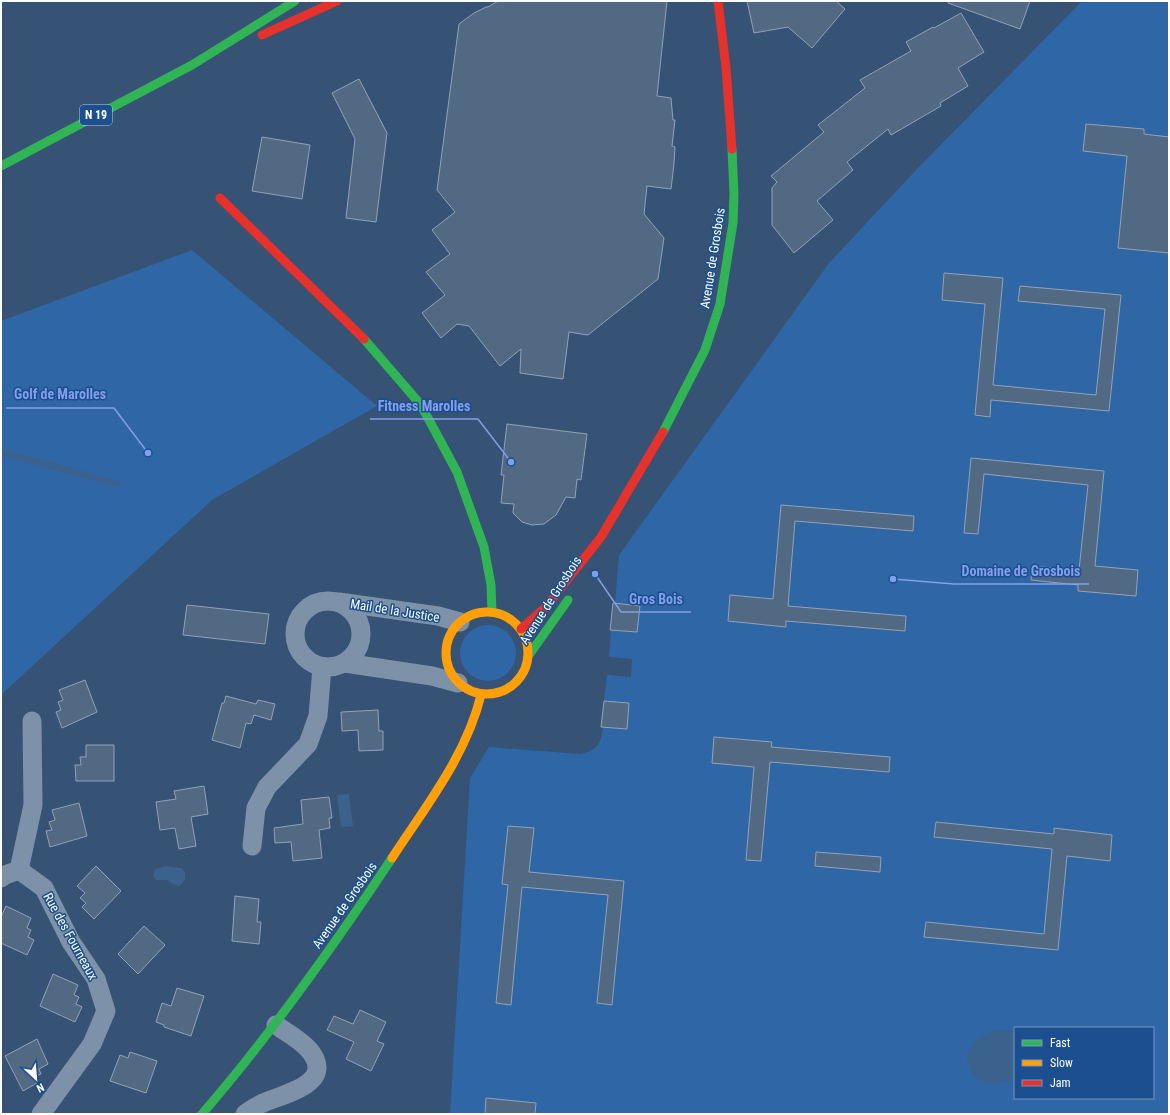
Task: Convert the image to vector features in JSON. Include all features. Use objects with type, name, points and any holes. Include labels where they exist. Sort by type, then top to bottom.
[{"type":"street","name":"N 19","points":[[1,166],[192,65],[295,1]]},
{"type":"street","name":"N 19","points":[[192,65],[337,1]]},
{"type":"street","name":"Avenue de Grosbois","points":[[521,629],[545,608],[601,537],[658,444],[704,350],[720,304],[733,223],[734,194],[726,68],[718,2]]},
{"type":"street","points":[[220,198],[361,336],[421,405],[457,472],[484,547],[491,585],[492,612]]},
{"type":"street","name":"Avenue de Grosbois","points":[[588,569],[601,537]]},
{"type":"street","name":"Avenue de Grosbois","points":[[529,656],[574,591]]},
{"type":"street","points":[[330,601],[341,603],[350,608],[357,616],[361,626],[362,637],[359,647],[353,656],[345,663],[338,666],[322,667],[306,660],[299,651],[295,640],[295,628],[299,618],[306,609],[316,603],[330,601]]},
{"type":"street","name":"Mail de la Justice","points":[[330,601],[438,616],[460,622]]},
{"type":"street","points":[[492,612],[503,614],[517,624],[526,637],[529,656],[524,674],[518,682],[501,693],[481,695],[468,691],[458,683],[450,672],[446,659],[447,645],[451,632],[460,622],[475,614],[492,612]]},
{"type":"street","points":[[345,663],[432,676],[458,683]]},
{"type":"street","points":[[252,846],[256,808],[267,788],[308,744],[318,716],[322,667]]},
{"type":"street","name":"Avenue de Grosbois","points":[[202,1114],[276,1025],[376,883],[460,751],[478,712],[481,695]]},
{"type":"street","points":[[1,878],[19,870],[33,805],[32,721]]},
{"type":"street","name":"Rue des Fourneaux","points":[[19,870],[44,888],[71,942],[96,978],[106,1011],[92,1044],[41,1114]]},
{"type":"street","points":[[244,1114],[262,1104],[302,1088],[311,1080],[317,1071],[316,1063],[311,1052],[276,1025]]},
{"type":"shaded area","points":[[1082,1],[1169,1],[1169,1114],[450,1114],[470,778],[489,747],[581,754],[595,748],[598,745],[603,727],[601,727],[607,675],[631,677],[632,659],[609,657],[610,630],[613,603],[615,603],[619,555],[829,263],[916,170]]},
{"type":"shaded area","points":[[192,250],[377,406],[212,500],[1,695],[1,321]]},
{"type":"shaded area","points":[[482,625],[494,625],[508,633],[516,647],[514,664],[508,673],[494,681],[482,681],[472,676],[465,669],[460,659],[460,647],[465,637],[472,630]]},
{"type":"shaded area","points":[[349,794],[353,826],[341,827],[337,795]]},
{"type":"shaded area","points":[[165,866],[182,868],[185,872],[185,880],[179,886],[167,880],[156,880],[153,875],[155,869]]},
{"type":"shaded area","points":[[998,1030],[1014,1031],[1014,1080],[990,1084],[976,1077],[969,1067],[968,1053],[974,1042]]},
{"type":"building","points":[[498,1],[667,1],[657,96],[671,98],[673,120],[675,120],[672,146],[675,147],[674,164],[671,189],[647,186],[644,214],[664,238],[658,279],[588,335],[569,332],[563,379],[520,373],[521,349],[500,366],[469,326],[457,324],[441,338],[422,313],[445,295],[426,272],[450,254],[432,230],[455,212],[437,190],[459,24],[474,13]]},
{"type":"building","points":[[747,1],[836,1],[845,9],[812,48],[788,27],[754,33]]},
{"type":"building","points":[[949,1],[1030,1],[1020,29],[948,3]]},
{"type":"building","points":[[961,13],[984,52],[958,68],[968,86],[940,103],[941,106],[891,135],[888,129],[847,162],[853,170],[817,201],[833,220],[794,253],[772,225],[772,188],[777,182],[771,176],[824,132],[818,125],[865,88],[860,80],[911,51],[906,42]]},
{"type":"building","points":[[359,79],[387,133],[376,222],[346,218],[355,139],[332,93]]},
{"type":"building","points":[[1086,124],[1144,129],[1144,134],[1169,137],[1169,253],[1118,248],[1127,156],[1083,151]]},
{"type":"building","points":[[262,137],[310,145],[302,199],[252,191]]},
{"type":"building","points":[[944,273],[1003,278],[993,385],[1096,395],[1105,309],[1018,301],[1020,286],[1121,295],[1109,411],[991,400],[990,417],[975,415],[985,304],[942,300]]},
{"type":"building","points":[[507,424],[587,434],[581,480],[577,479],[575,498],[566,497],[556,515],[544,524],[532,525],[522,522],[513,513],[514,504],[501,503],[504,475],[501,475]]},
{"type":"building","points":[[971,458],[1104,471],[1095,566],[1138,570],[1136,596],[1078,591],[1078,585],[1031,580],[1032,566],[1079,570],[1088,485],[984,474],[978,534],[964,533]]},
{"type":"building","points":[[781,505],[914,516],[913,531],[795,521],[788,606],[906,616],[905,631],[786,621],[786,627],[728,621],[730,595],[773,599]]},
{"type":"building","points":[[613,603],[640,606],[637,632],[610,630]]},
{"type":"building","points":[[187,605],[269,614],[265,644],[183,635]]},
{"type":"building","points":[[85,680],[97,712],[62,728],[56,712],[61,710],[58,702],[63,700],[59,690]]},
{"type":"building","points":[[226,696],[256,704],[258,700],[275,704],[271,720],[254,715],[251,724],[246,723],[240,748],[212,740],[222,703],[224,703]]},
{"type":"building","points":[[604,701],[629,703],[627,729],[601,727]]},
{"type":"building","points":[[378,710],[379,731],[383,731],[383,750],[359,751],[358,730],[342,731],[341,712]]},
{"type":"building","points":[[714,737],[772,742],[771,747],[890,757],[889,772],[770,762],[761,861],[746,860],[754,767],[712,763]]},
{"type":"building","points":[[86,745],[114,745],[114,781],[76,781],[75,765],[81,765],[80,757],[86,757]]},
{"type":"building","points":[[204,786],[208,814],[191,817],[196,846],[179,849],[175,828],[160,830],[156,802],[176,799],[174,791]]},
{"type":"building","points":[[329,797],[332,818],[329,818],[330,828],[319,830],[322,858],[293,861],[291,842],[275,843],[274,828],[303,824],[301,800]]},
{"type":"building","points":[[79,803],[87,836],[50,847],[46,831],[52,830],[49,822],[55,820],[52,810]]},
{"type":"building","points":[[936,822],[1054,834],[1054,828],[1112,835],[1110,861],[1067,856],[1058,950],[924,937],[926,922],[1044,934],[1052,849],[934,837]]},
{"type":"building","points":[[508,826],[534,828],[529,872],[624,881],[612,1005],[597,1003],[608,895],[522,887],[511,1005],[496,1003],[508,885],[502,884]]},
{"type":"building","points":[[816,852],[881,857],[880,872],[815,866]]},
{"type":"building","points":[[96,866],[121,891],[94,919],[82,907],[86,903],[80,898],[85,893],[77,886]]},
{"type":"building","points":[[235,896],[259,899],[257,922],[261,922],[259,944],[232,941]]},
{"type":"building","points":[[6,906],[31,918],[27,928],[31,930],[28,937],[34,940],[27,955],[1,943],[1,917]]},
{"type":"building","points":[[144,926],[165,945],[138,974],[118,954]]},
{"type":"building","points":[[53,974],[78,985],[74,995],[79,997],[76,1004],[82,1007],[75,1022],[40,1006]]},
{"type":"building","points":[[177,988],[204,996],[191,1036],[164,1027],[164,1025],[156,1022],[162,1003],[171,1006]]},
{"type":"building","points":[[360,1010],[386,1022],[377,1041],[384,1044],[371,1071],[346,1059],[354,1042],[327,1030],[334,1016],[353,1024]]},
{"type":"building","points":[[37,1039],[48,1064],[39,1069],[41,1074],[34,1077],[37,1083],[23,1091],[5,1056]]},
{"type":"building","points":[[130,1052],[157,1061],[146,1093],[110,1081],[120,1055],[128,1058]]},
{"type":"building","points":[[486,1098],[536,1103],[535,1114],[485,1114]]},
{"type":"waterway","points":[[1,452],[118,484]]},
{"type":"traffic: fast","points":[[1,166],[192,65],[295,1]]},
{"type":"traffic: fast","points":[[663,432],[705,350],[720,304],[733,223],[734,194],[732,149]]},
{"type":"traffic: fast","points":[[364,339],[421,405],[457,472],[484,547],[491,585],[492,612]]},
{"type":"traffic: fast","points":[[529,655],[568,600]]},
{"type":"traffic: fast","points":[[202,1114],[253,1052],[301,989],[392,858]]},
{"type":"traffic: slow","points":[[479,612],[495,612],[510,619],[521,630],[528,645],[528,653],[528,661],[525,669],[516,682],[503,691],[495,694],[479,694],[464,687],[453,676],[446,661],[446,645],[453,630],[464,619],[479,612]]},
{"type":"traffic: slow","points":[[392,858],[444,780],[455,760],[466,739],[481,695]]},
{"type":"traffic: jam","points":[[262,35],[337,1]]},
{"type":"traffic: jam","points":[[718,1],[726,68],[732,149]]},
{"type":"traffic: jam","points":[[220,198],[364,339]]},
{"type":"traffic: jam","points":[[521,629],[545,608],[601,537],[663,432]]},
{"type":"place","name":"Golf de Marolles","points":[[148,453]]},
{"type":"place","name":"Fitness Marolles","points":[[511,462]]},
{"type":"place","name":"Gros Bois","points":[[595,574]]},
{"type":"place","name":"Domaine de Grosbois","points":[[893,579]]}]
